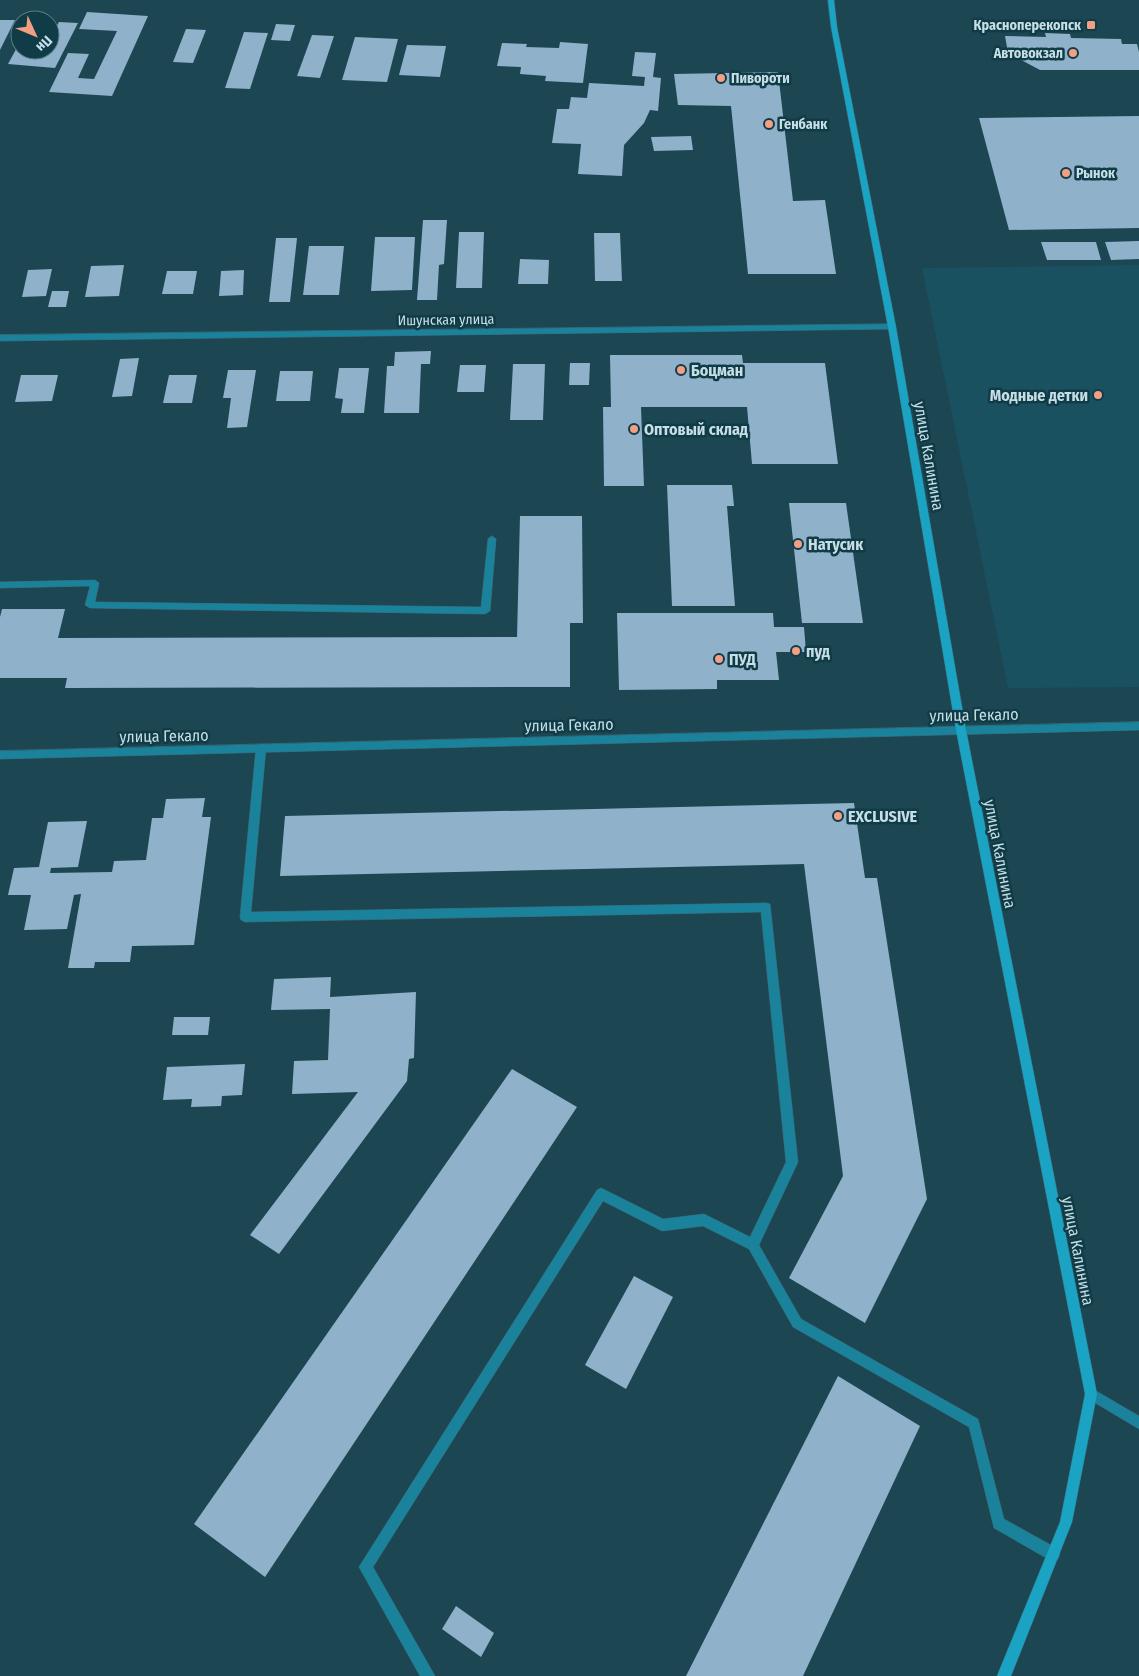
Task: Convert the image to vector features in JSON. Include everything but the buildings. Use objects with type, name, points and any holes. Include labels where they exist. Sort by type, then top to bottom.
[{"type":"main road","name":"улица Калинина","points":[[831,0],[834,27],[892,327],[961,730],[1091,1394],[1066,1522],[1004,1676]]},
{"type":"street","name":"Ишунская улица","points":[[0,338],[892,327]]},
{"type":"street","points":[[0,585],[95,583],[90,605],[485,611],[492,539]]},
{"type":"street","name":"улица Гекало","points":[[0,755],[1139,726]]},
{"type":"street","points":[[261,748],[245,917],[766,907],[792,1162],[753,1245]]},
{"type":"street","points":[[428,1676],[366,1567],[601,1194],[662,1225],[704,1220],[753,1245],[797,1323],[974,1423],[999,1523],[1053,1554]]},
{"type":"street","points":[[1091,1394],[1139,1423]]},
{"type":"shaded area","points":[[1139,265],[1139,687],[1008,688],[922,268]]},
{"type":"place","name":"Красноперекопск","points":[[1091,25]]},
{"type":"place","name":"Автовокзал","points":[[1073,53]]},
{"type":"place","name":"Пивороти","points":[[721,78]]},
{"type":"place","name":"Генбанк","points":[[769,124]]},
{"type":"place","name":"Рынок","points":[[1066,173]]},
{"type":"place","name":"Боцман","points":[[681,370]]},
{"type":"place","name":"Модные детки","points":[[1098,395]]},
{"type":"place","name":"Оптовый склад","points":[[634,429]]},
{"type":"place","name":"Натусик","points":[[798,544]]},
{"type":"place","name":"пуд","points":[[796,651]]},
{"type":"place","name":"ПУД","points":[[719,659]]},
{"type":"place","name":"EXCLUSIVE","points":[[838,816]]}]
